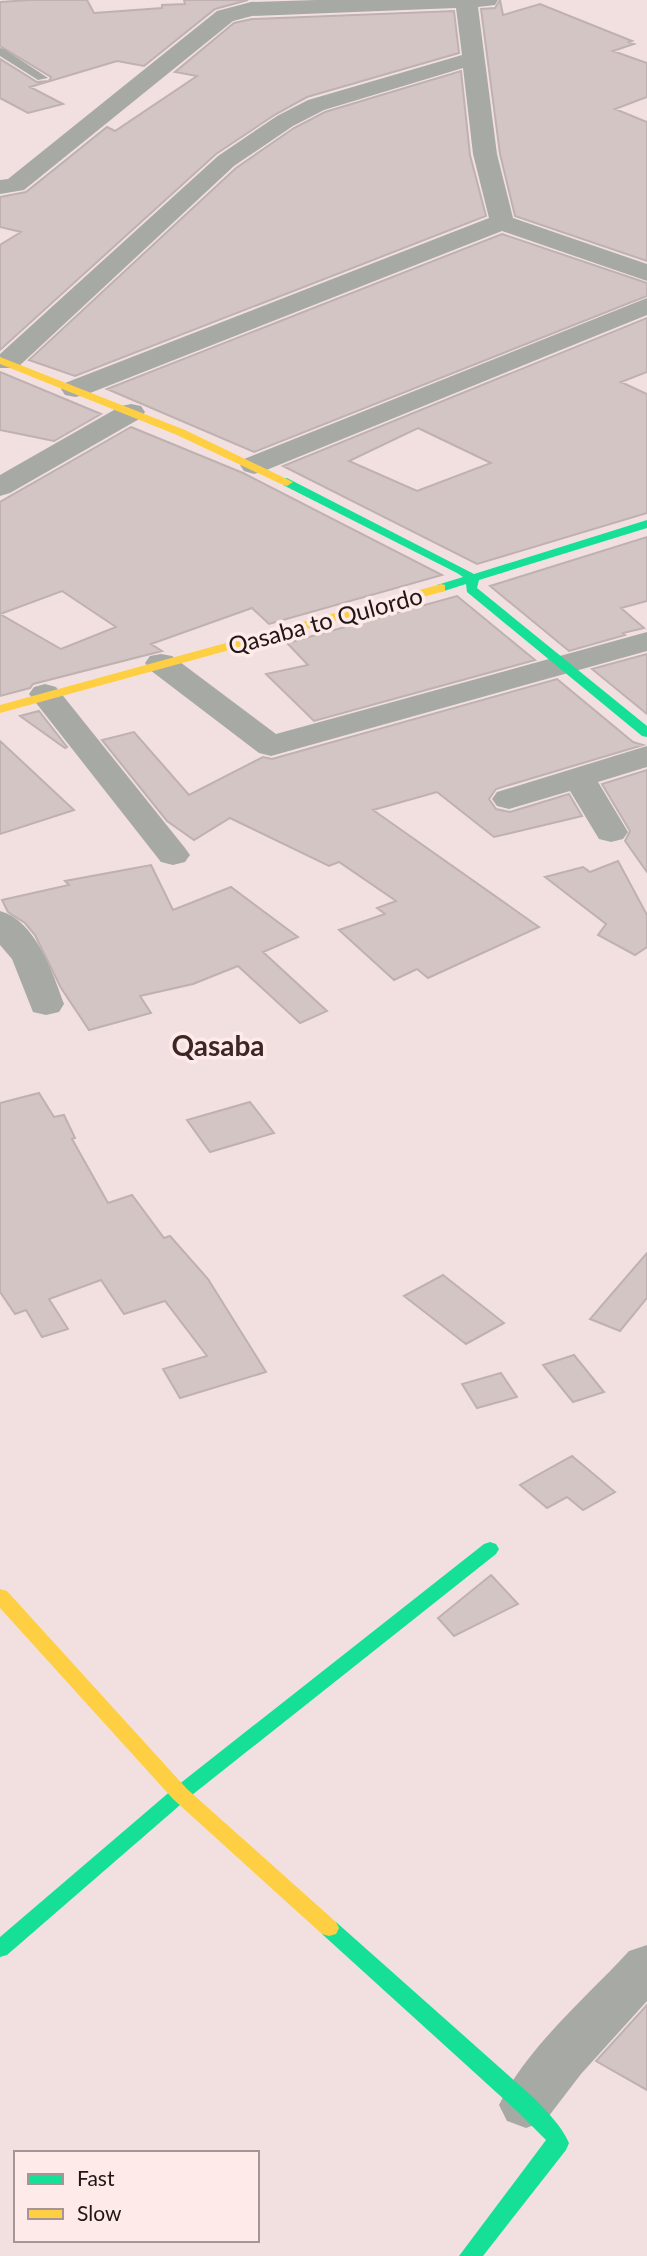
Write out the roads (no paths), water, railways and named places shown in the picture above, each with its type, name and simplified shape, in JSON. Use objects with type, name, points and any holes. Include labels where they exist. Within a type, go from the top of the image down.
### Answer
[{"type":"street","points":[[466,0],[485,154],[502,222]]},
{"type":"street","points":[[0,187],[15,185],[225,16],[251,9],[487,0]]},
{"type":"street","points":[[474,59],[421,72],[316,105],[285,121],[226,161],[3,361],[75,388],[254,465],[449,564],[474,579],[471,589],[647,733]]},
{"type":"street","points":[[75,388],[502,222],[647,273]]},
{"type":"street","points":[[254,465],[647,306]]},
{"type":"street","points":[[0,487],[131,412]]},
{"type":"street","name":"Qasaba to Qulordo","points":[[0,709],[45,694],[397,602],[647,524]]},
{"type":"street","points":[[161,663],[271,746],[647,641]]},
{"type":"street","points":[[45,694],[173,855]]},
{"type":"street","points":[[509,799],[647,756]]},
{"type":"street","points":[[579,777],[611,832]]},
{"type":"street","points":[[0,922],[29,957],[46,1004]]},
{"type":"street","points":[[0,1949],[180,1794],[490,1549]]},
{"type":"street","points":[[0,1596],[180,1794],[526,2105],[554,2134],[558,2143],[470,2256]]},
{"type":"street","points":[[526,2105],[562,2058],[647,1966]]},
{"type":"lane","points":[[0,51],[43,78]]},
{"type":"district","name":"Qasaba","points":[[218,1045]]}]
